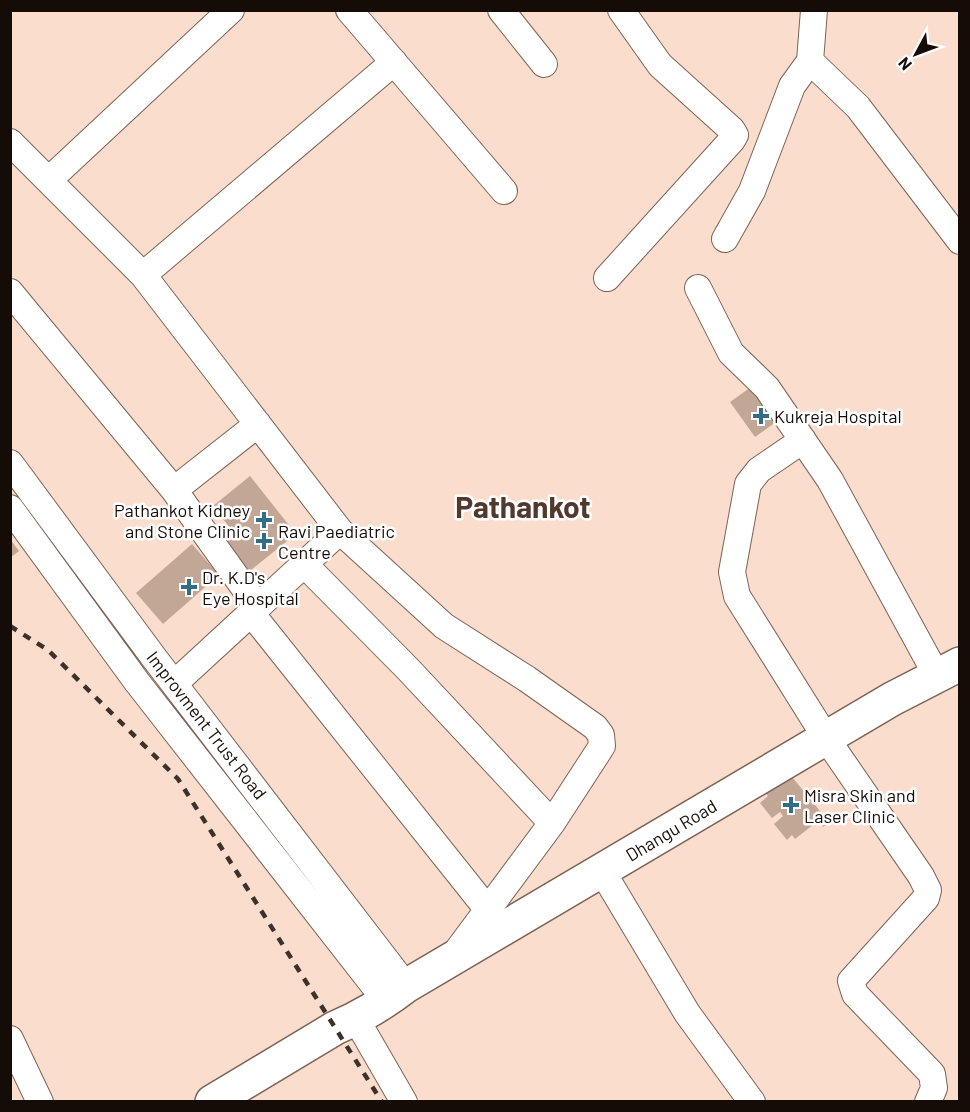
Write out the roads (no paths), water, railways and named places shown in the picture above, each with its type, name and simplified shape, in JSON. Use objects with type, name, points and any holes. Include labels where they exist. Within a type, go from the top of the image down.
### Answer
[{"type":"street","points":[[50,179],[231,10]]},
{"type":"street","points":[[349,10],[504,191]]},
{"type":"street","points":[[501,10],[544,64]]},
{"type":"street","points":[[607,278],[735,135],[660,64],[621,10]]},
{"type":"street","points":[[725,239],[752,191],[792,86],[810,61],[814,10]]},
{"type":"street","points":[[810,61],[858,107],[960,241]]},
{"type":"street","points":[[143,275],[394,62]]},
{"type":"street","points":[[10,142],[50,179],[143,275],[340,531],[444,626],[527,679],[595,727],[602,735],[602,746],[552,823],[450,961]]},
{"type":"street","points":[[698,288],[730,353],[767,388],[803,440],[948,670]]},
{"type":"street","points":[[10,292],[174,490],[255,610],[488,910]]},
{"type":"street","points":[[174,490],[258,424]]},
{"type":"street","points":[[803,440],[759,470],[748,484],[732,572],[737,596],[826,738],[921,876],[928,890],[926,898],[851,981],[855,994],[932,1074],[934,1089],[928,1101]]},
{"type":"street","name":"Improvment Trust Road","points":[[10,463],[175,683],[396,994]]},
{"type":"street","points":[[10,508],[137,682],[396,994]]},
{"type":"street","points":[[175,683],[340,531]]},
{"type":"street","points":[[304,564],[407,668],[552,823]]},
{"type":"street","points":[[137,682],[155,659]]},
{"type":"street","name":"Dhangu Road","points":[[212,1101],[335,1028],[356,1019],[892,699],[948,670]]},
{"type":"street","points":[[602,871],[687,1013],[752,1101]]},
{"type":"street","points":[[356,1019],[404,1101]]},
{"type":"street","points":[[10,1039],[40,1101]]},
{"type":"railway","points":[[10,626],[48,650],[178,779],[382,1102]]},
{"type":"place","name":"Kukreja Hospital","points":[[761,416]]},
{"type":"place","name":"Pathankot Kidney and Stone Clinic","points":[[264,520]]},
{"type":"place","name":"Ravi Paediatric Centre","points":[[264,541]]},
{"type":"place","name":"Dr. K.D's Eye Hospital","points":[[189,587]]},
{"type":"place","name":"Misra Skin and Laser Clinic","points":[[791,805]]},
{"type":"district","name":"Pathankot","points":[[523,506]]}]
